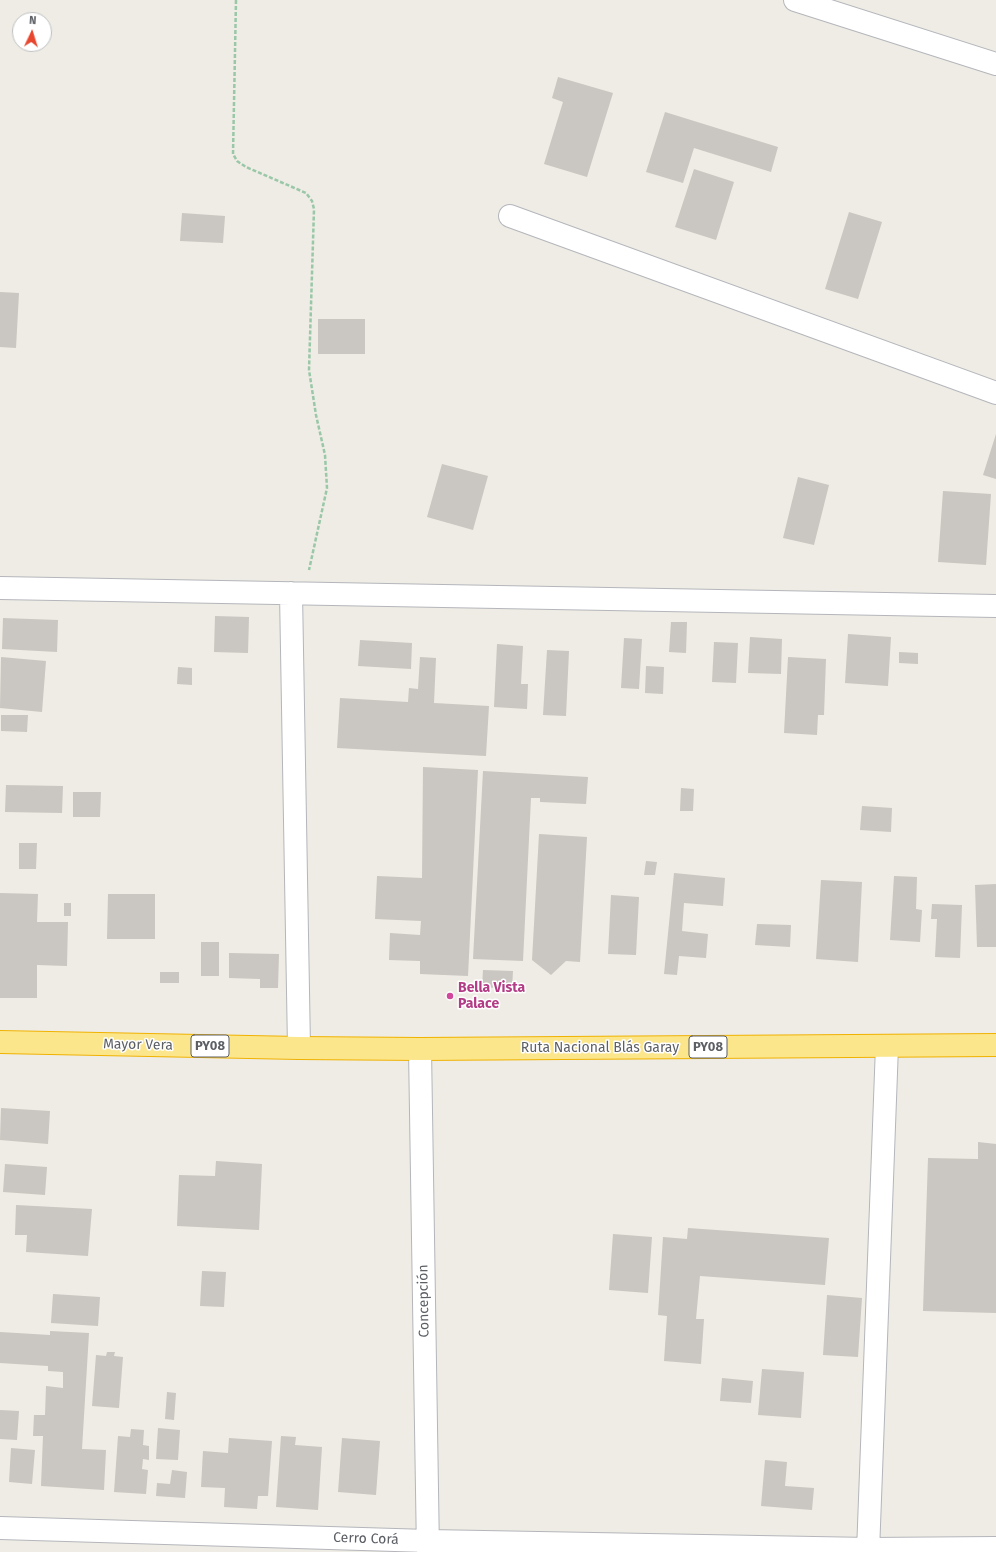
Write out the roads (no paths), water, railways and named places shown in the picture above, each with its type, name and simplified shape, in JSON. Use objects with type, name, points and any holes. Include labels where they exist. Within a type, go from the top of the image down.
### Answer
[{"type":"highway","name":"Mayor Vera","points":[[0,1042],[420,1049]]},
{"type":"highway","name":"Ruta Nacional Blás Garay","points":[[420,1049],[996,1045]]},
{"type":"street","points":[[795,0],[996,64]]},
{"type":"street","points":[[510,216],[996,393]]},
{"type":"street","points":[[0,588],[996,606]]},
{"type":"street","points":[[297,594],[299,1048]]},
{"type":"street","points":[[868,1551],[887,1046]]},
{"type":"street","name":"Concepción","points":[[420,1049],[428,1546]]},
{"type":"street","name":"Cerro Corá","points":[[0,1528],[428,1546],[868,1551],[996,1548]]},
{"type":"place","name":"Bella Vista Palace","points":[[450,996]]}]
